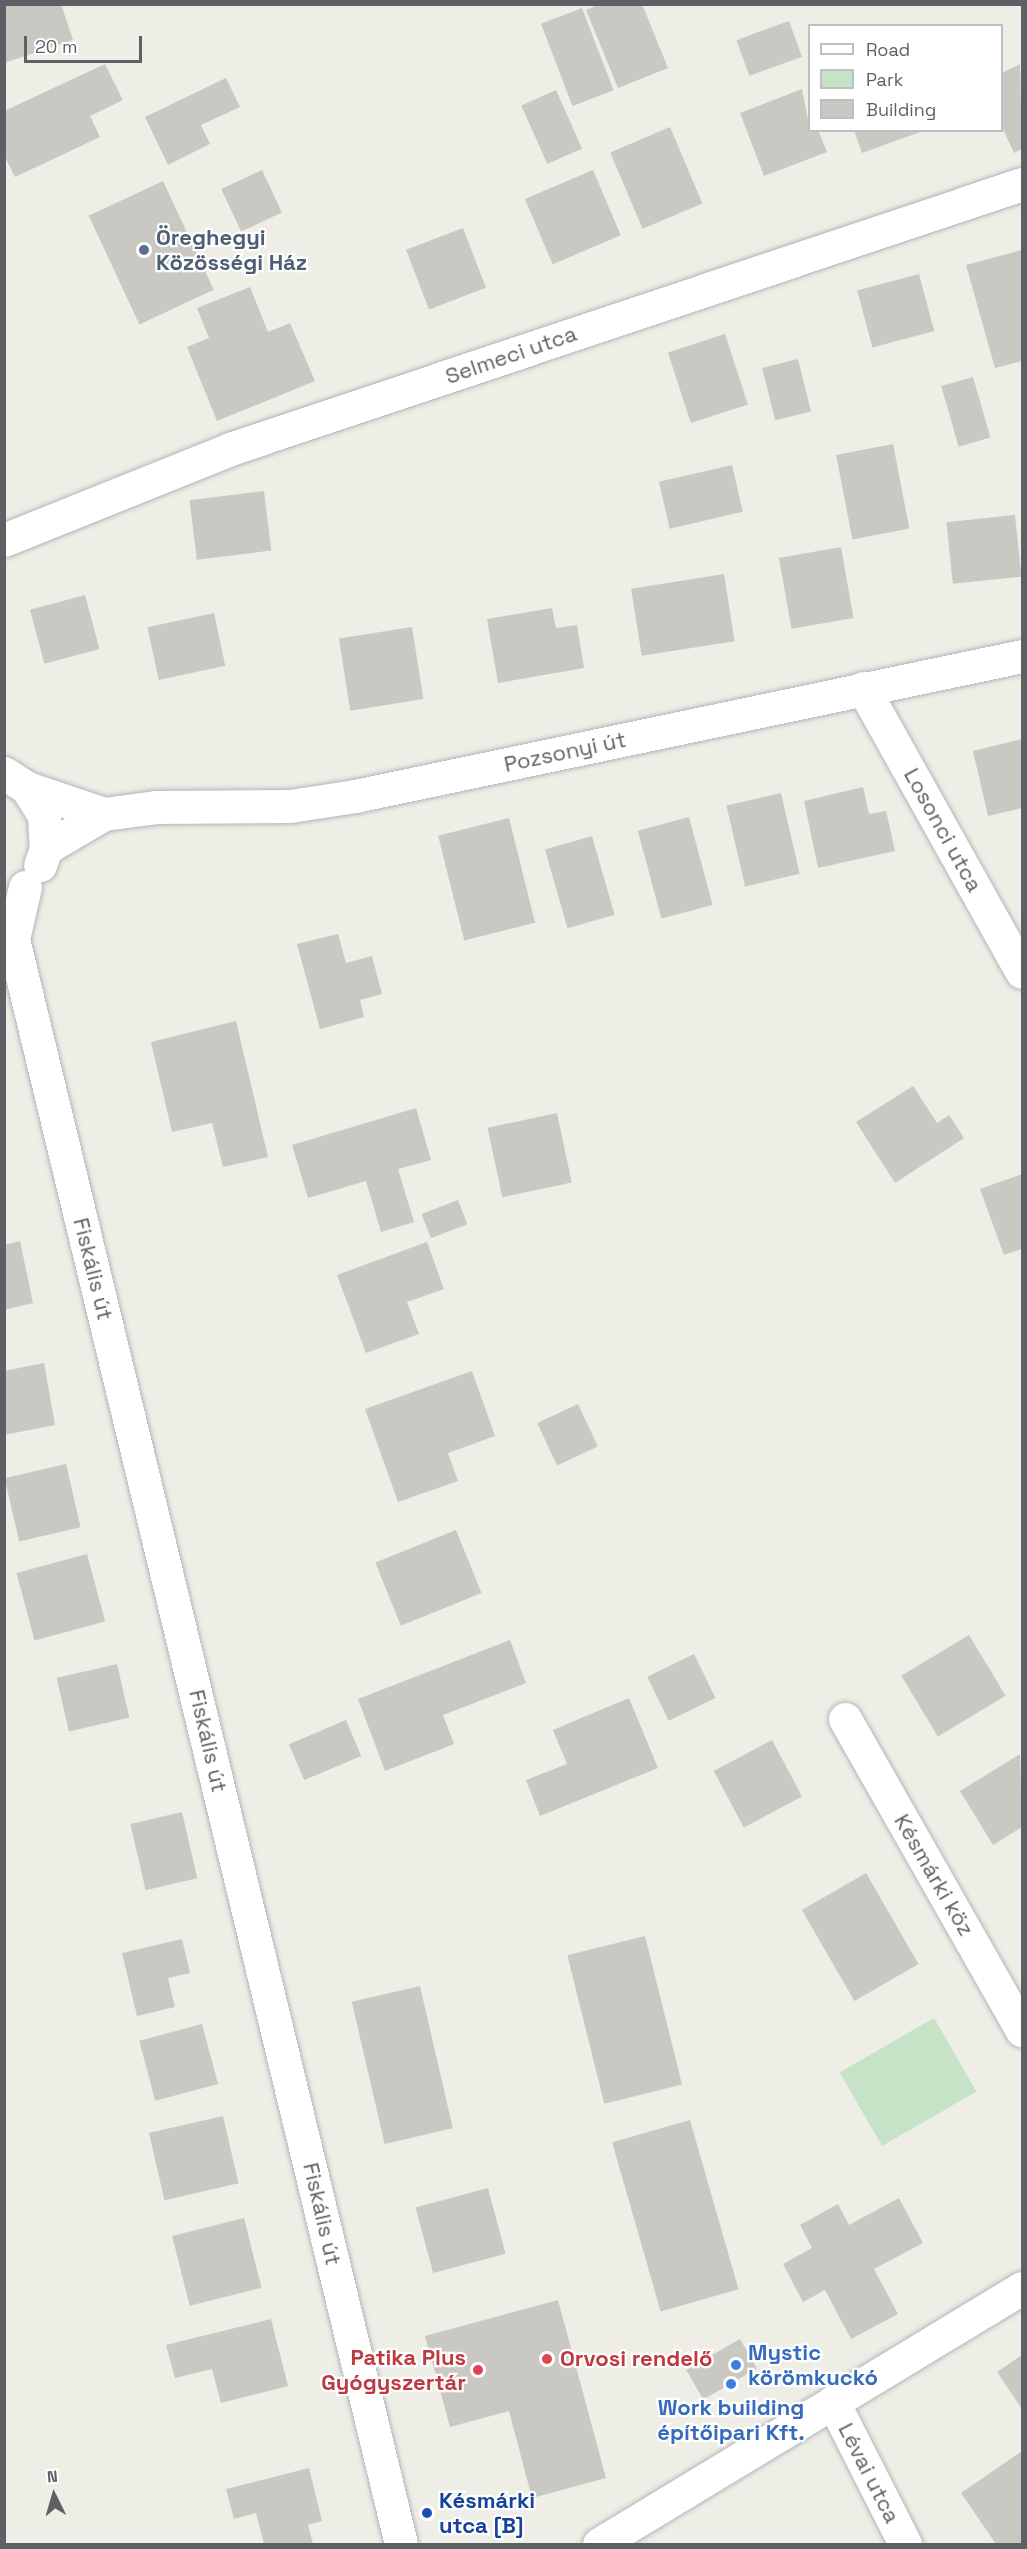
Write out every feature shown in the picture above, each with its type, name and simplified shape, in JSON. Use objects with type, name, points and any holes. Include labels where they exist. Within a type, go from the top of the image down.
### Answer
[{"type":"street","name":"Selmeci utca","points":[[4,540],[230,449],[1023,184]]},
{"type":"street","name":"Pozsonyi út","points":[[46,848],[104,814],[156,807],[290,806],[355,796],[1023,656]]},
{"type":"street","name":"Losonci utca","points":[[863,688],[1023,972]]},
{"type":"street","name":"Pozsonyi út","points":[[16,780],[104,814]]},
{"type":"street","points":[[16,780],[44,815],[46,848]]},
{"type":"street","name":"Fiskális út","points":[[46,848],[15,892],[9,935],[401,2544]]},
{"type":"street","name":"Késmárki köz","points":[[844,1719],[1023,2030]]},
{"type":"street","points":[[598,2544],[1023,2288]]},
{"type":"street","name":"Lévai utca","points":[[833,2402],[905,2544]]},
{"type":"green space","points":[[934,2018],[976,2092],[882,2146],[840,2072]]},
{"type":"building","points":[[4,4],[61,4],[73,40],[4,63]]},
{"type":"building","points":[[600,4],[642,4],[668,68],[618,88],[586,10]]},
{"type":"building","points":[[582,8],[614,90],[572,106],[541,24]]},
{"type":"building","points":[[789,21],[802,57],[749,76],[736,40]]},
{"type":"building","points":[[105,64],[123,100],[90,116],[100,137],[15,177],[4,155],[4,111]]},
{"type":"building","points":[[1020,64],[1022,149],[1014,153],[1003,129],[1003,72]]},
{"type":"building","points":[[226,78],[240,107],[201,125],[210,144],[168,165],[145,117]]},
{"type":"building","points":[[802,89],[808,132],[819,132],[827,152],[764,176],[740,113]]},
{"type":"building","points":[[556,90],[582,148],[547,164],[521,105]]},
{"type":"building","points":[[670,127],[702,203],[643,229],[610,152]]},
{"type":"building","points":[[855,132],[920,132],[862,153]]},
{"type":"building","points":[[262,170],[282,213],[241,232],[221,189]]},
{"type":"building","points":[[593,170],[621,235],[553,264],[525,199]]},
{"type":"building","points":[[163,181],[214,290],[139,324],[89,216]]},
{"type":"building","points":[[463,228],[486,288],[429,310],[406,250]]},
{"type":"building","points":[[1022,250],[1022,361],[995,368],[966,265]]},
{"type":"building","points":[[919,274],[934,331],[872,348],[857,291]]},
{"type":"building","points":[[250,287],[268,332],[290,323],[315,381],[217,421],[187,347],[209,338],[197,308]]},
{"type":"building","points":[[725,334],[748,404],[691,423],[668,353]]},
{"type":"building","points":[[798,359],[811,411],[775,420],[762,368]]},
{"type":"building","points":[[973,377],[990,438],[959,447],[941,386]]},
{"type":"building","points":[[893,444],[909,528],[852,539],[836,455]]},
{"type":"building","points":[[732,465],[743,512],[670,529],[659,482]]},
{"type":"building","points":[[264,491],[271,551],[197,560],[190,500]]},
{"type":"building","points":[[1015,515],[1021,577],[953,584],[946,522]]},
{"type":"building","points":[[841,547],[854,618],[791,629],[779,558]]},
{"type":"building","points":[[724,574],[735,641],[642,656],[631,589]]},
{"type":"building","points":[[85,595],[99,649],[44,664],[30,610]]},
{"type":"building","points":[[552,608],[556,628],[577,625],[584,668],[498,683],[487,619]]},
{"type":"building","points":[[214,613],[225,666],[159,680],[147,627]]},
{"type":"building","points":[[412,627],[423,699],[350,711],[339,639]]},
{"type":"building","points":[[1022,739],[1022,808],[988,816],[973,751]]},
{"type":"building","points":[[863,787],[869,814],[886,811],[895,851],[818,868],[804,801]]},
{"type":"building","points":[[781,793],[800,874],[745,886],[726,806]]},
{"type":"building","points":[[689,817],[713,905],[661,919],[638,831]]},
{"type":"building","points":[[509,818],[535,923],[464,940],[438,836]]},
{"type":"building","points":[[592,836],[615,915],[568,928],[545,850]]},
{"type":"building","points":[[338,934],[346,963],[372,956],[382,994],[360,1000],[364,1017],[320,1029],[297,944]]},
{"type":"building","points":[[236,1021],[268,1157],[223,1167],[212,1123],[172,1132],[151,1042]]},
{"type":"building","points":[[913,1086],[937,1123],[949,1115],[964,1138],[895,1183],[856,1122]]},
{"type":"building","points":[[416,1108],[431,1160],[398,1169],[414,1222],[381,1232],[366,1181],[308,1198],[292,1145]]},
{"type":"building","points":[[557,1113],[572,1182],[502,1197],[488,1128]]},
{"type":"building","points":[[1022,1174],[1022,1249],[1004,1255],[980,1189]]},
{"type":"building","points":[[458,1200],[467,1224],[431,1238],[422,1214]]},
{"type":"building","points":[[20,1241],[33,1303],[4,1310],[4,1245]]},
{"type":"building","points":[[427,1242],[444,1289],[407,1302],[419,1334],[366,1353],[337,1275]]},
{"type":"building","points":[[44,1363],[55,1425],[4,1435],[4,1371]]},
{"type":"building","points":[[472,1371],[495,1436],[448,1453],[458,1481],[398,1502],[365,1409]]},
{"type":"building","points":[[578,1404],[598,1447],[557,1466],[537,1423]]},
{"type":"building","points":[[66,1464],[81,1527],[19,1542],[5,1478]]},
{"type":"building","points":[[456,1530],[481,1593],[401,1626],[375,1563]]},
{"type":"building","points":[[87,1554],[105,1622],[35,1641],[16,1573]]},
{"type":"building","points":[[969,1635],[1006,1696],[938,1737],[901,1676]]},
{"type":"building","points":[[510,1640],[526,1683],[443,1715],[454,1744],[385,1771],[358,1699]]},
{"type":"building","points":[[694,1654],[715,1698],[669,1721],[647,1677]]},
{"type":"building","points":[[117,1664],[129,1718],[69,1732],[57,1678]]},
{"type":"building","points":[[629,1698],[658,1768],[540,1816],[526,1780],[567,1764],[553,1730]]},
{"type":"building","points":[[346,1720],[361,1756],[304,1780],[289,1744]]},
{"type":"building","points":[[772,1740],[802,1797],[744,1827],[714,1771]]},
{"type":"building","points":[[1020,1754],[1022,1827],[993,1845],[960,1791]]},
{"type":"building","points":[[182,1812],[197,1878],[146,1890],[130,1824]]},
{"type":"building","points":[[866,1873],[918,1964],[854,2001],[802,1910]]},
{"type":"building","points":[[645,1936],[682,2084],[604,2104],[567,1955]]},
{"type":"building","points":[[182,1939],[190,1973],[168,1978],[175,2007],[137,2016],[122,1953]]},
{"type":"building","points":[[420,1986],[453,2128],[385,2144],[352,2002]]},
{"type":"building","points":[[202,2024],[218,2084],[155,2101],[139,2041]]},
{"type":"building","points":[[223,2116],[239,2183],[164,2200],[149,2133]]},
{"type":"building","points":[[690,2120],[739,2289],[661,2312],[612,2142]]},
{"type":"building","points":[[488,2188],[506,2254],[433,2273],[416,2207]]},
{"type":"building","points":[[899,2198],[923,2243],[874,2269],[898,2314],[851,2339],[825,2290],[803,2302],[783,2264],[812,2248],[800,2225],[838,2204],[849,2225]]},
{"type":"building","points":[[244,2218],[261,2288],[190,2306],[172,2236]]},
{"type":"building","points":[[558,2300],[606,2478],[532,2498],[509,2411],[450,2427],[425,2336]]},
{"type":"building","points":[[271,2319],[288,2386],[221,2403],[212,2369],[175,2378],[166,2345]]},
{"type":"building","points":[[740,2339],[757,2368],[703,2399],[686,2370]]},
{"type":"building","points":[[1022,2355],[1022,2409],[997,2372]]},
{"type":"building","points":[[1022,2451],[1022,2544],[996,2544],[961,2493]]},
{"type":"building","points":[[309,2468],[322,2521],[308,2525],[313,2544],[264,2544],[256,2513],[234,2519],[226,2489]]},
{"type":"place","name":"Öreghegyi Közösségi Ház","points":[[144,250]]},
{"type":"place","name":"Orvosi rendelő","points":[[547,2359]]},
{"type":"place","name":"Mystic körömkuckó","points":[[736,2365]]},
{"type":"place","name":"Patika Plus Gyógyszertár","points":[[478,2370]]},
{"type":"place","name":"Work building építőipari Kft.","points":[[731,2384]]},
{"type":"place","name":"Késmárki utca [B]","points":[[427,2513]]}]
